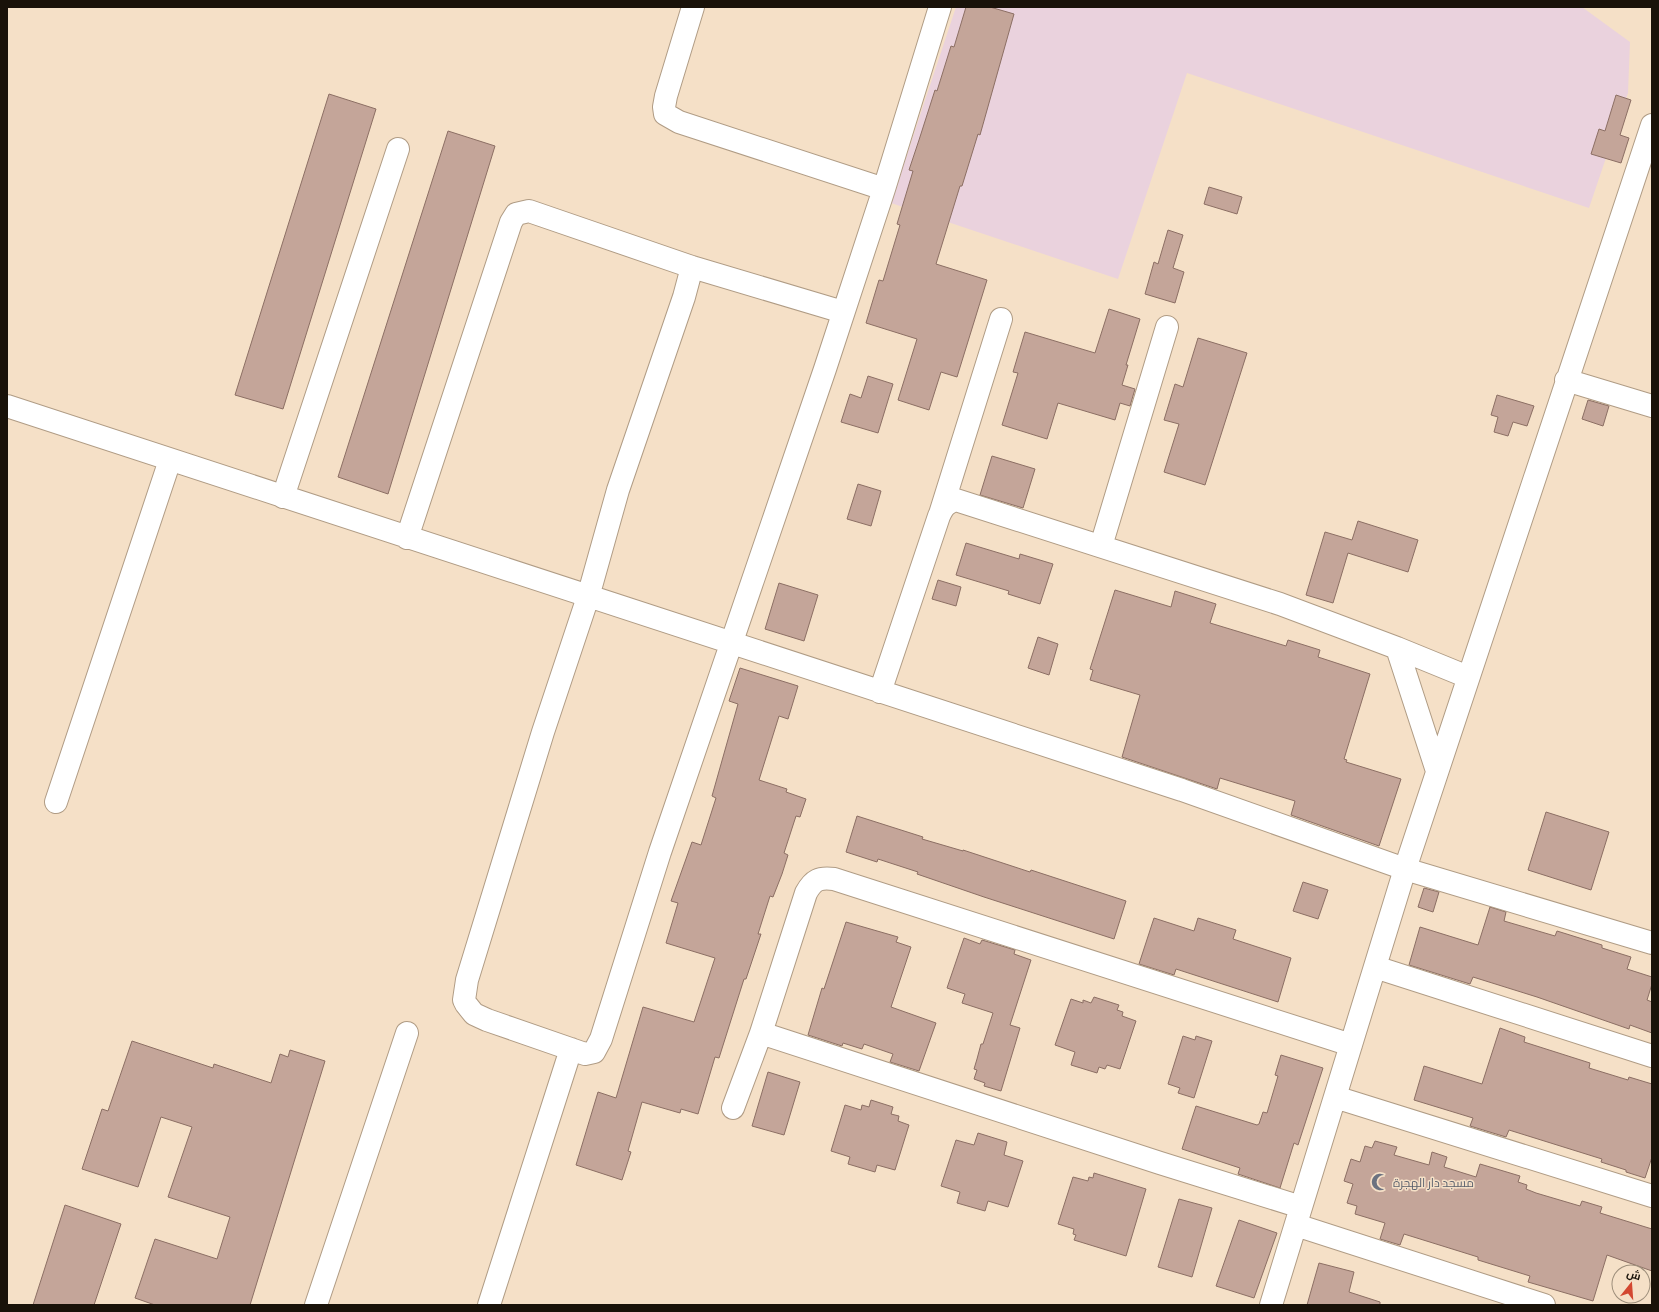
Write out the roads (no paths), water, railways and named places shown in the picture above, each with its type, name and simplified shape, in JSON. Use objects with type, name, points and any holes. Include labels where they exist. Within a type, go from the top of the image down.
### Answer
[{"type":"street","points":[[693,7],[666,96],[664,107],[665,114],[679,122],[884,189]]},
{"type":"street","points":[[692,267],[684,297],[618,490],[588,597],[543,732],[480,936],[467,980],[464,1000],[474,1014],[487,1020],[571,1049],[590,1054],[596,1050],[599,1044],[660,852],[825,369],[884,189],[940,7]]},
{"type":"street","points":[[1271,1305],[1405,869],[1566,380],[1646,160],[1652,125]]},
{"type":"street","points":[[283,497],[398,149]]},
{"type":"street","points":[[407,538],[511,222],[516,214],[529,211],[692,267],[843,312]]},
{"type":"street","points":[[880,692],[939,516],[1001,319]]},
{"type":"street","points":[[1101,546],[1167,327]]},
{"type":"street","points":[[1566,380],[1652,406]]},
{"type":"street","points":[[7,406],[407,538],[1182,790],[1405,869],[1652,943]]},
{"type":"street","points":[[56,802],[170,460]]},
{"type":"street","points":[[939,516],[942,508],[949,502],[956,500],[1280,604],[1397,648],[1468,678]]},
{"type":"street","points":[[1397,648],[1437,771]]},
{"type":"street","points":[[733,1108],[761,1033],[806,893],[810,885],[817,879],[825,878],[834,879],[1351,1045]]},
{"type":"street","points":[[1375,967],[1652,1056]]},
{"type":"street","points":[[316,1305],[408,1033]]},
{"type":"street","points":[[761,1033],[1152,1160],[1298,1216],[1544,1305]]},
{"type":"street","points":[[489,1305],[571,1049]]},
{"type":"street","points":[[1334,1097],[1652,1196]]},
{"type":"place","name":"مسجد دار الهجرة","points":[[1380,1182]]}]
